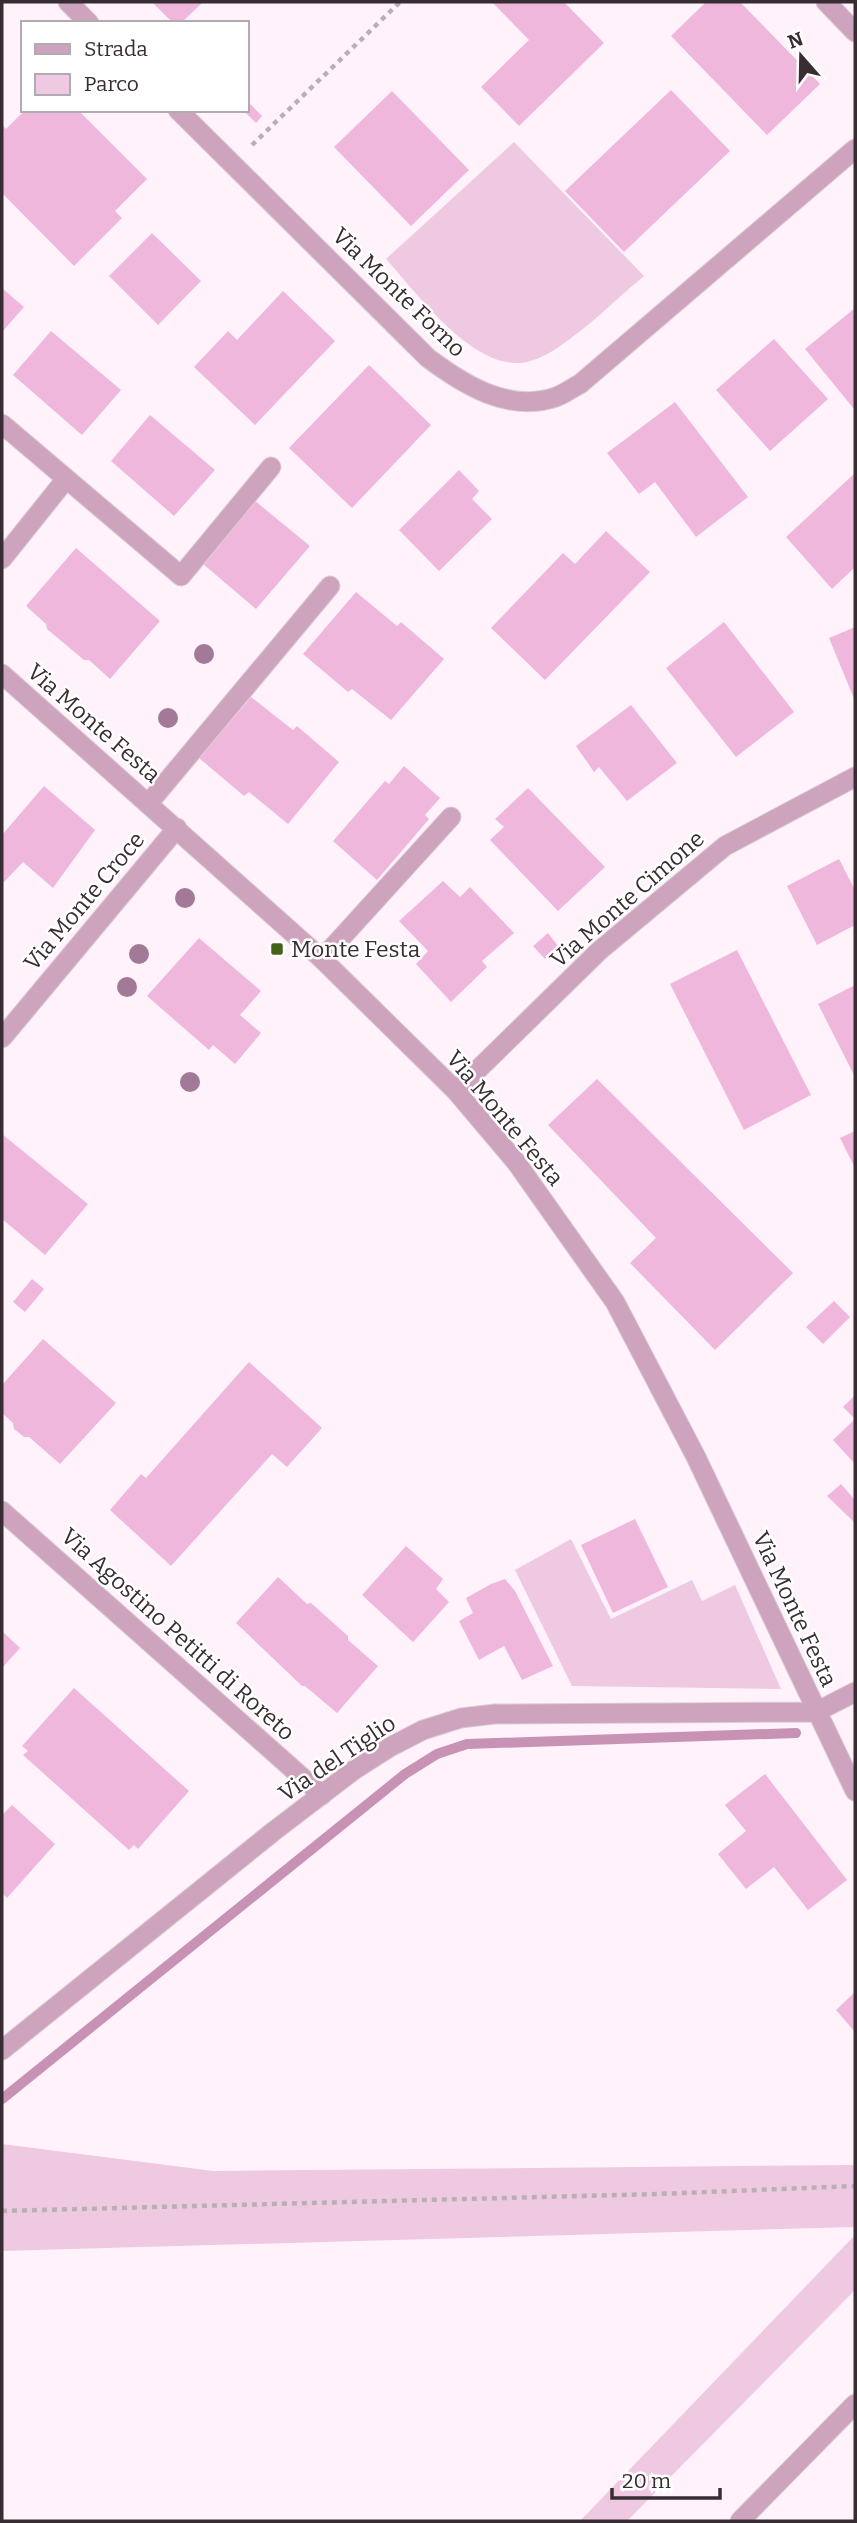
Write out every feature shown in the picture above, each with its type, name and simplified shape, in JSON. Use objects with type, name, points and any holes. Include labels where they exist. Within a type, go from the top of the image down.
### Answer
[{"type":"street","points":[[68,2],[87,21]]},
{"type":"street","points":[[826,2],[855,32]]},
{"type":"street","name":"Via Monte Forno","points":[[180,112],[428,358],[457,380],[493,397],[523,401],[555,397],[580,384],[855,149]]},
{"type":"street","points":[[2,424],[181,576],[271,467]]},
{"type":"street","points":[[2,559],[66,479]]},
{"type":"street","points":[[148,804],[330,586]]},
{"type":"street","name":"Via Monte Festa","points":[[2,674],[322,959],[456,1091],[516,1162],[615,1302],[696,1457],[855,1791]]},
{"type":"street","name":"Via Monte Cimone","points":[[456,1091],[599,951],[725,846],[855,777]]},
{"type":"street","points":[[322,959],[451,817]]},
{"type":"street","name":"Via Monte Croce","points":[[2,1038],[177,828]]},
{"type":"street","name":"Via Agostino Petitti di Roreto","points":[[2,1511],[322,1795]]},
{"type":"street","name":"Via del Tiglio","points":[[2,2050],[322,1795],[390,1746],[423,1730],[461,1718],[495,1714],[817,1712],[855,1692]]},
{"type":"street","points":[[740,2521],[855,2404]]},
{"type":"path","points":[[232,164],[400,2]]},
{"type":"path","points":[[2,2211],[657,2194],[855,2186]]},
{"type":"green space","points":[[514,142],[644,276],[591,323],[553,351],[528,362],[518,363],[499,360],[462,339],[428,307],[386,259]]},
{"type":"green space","points":[[571,1539],[611,1619],[692,1580],[702,1601],[735,1585],[781,1689],[572,1686],[515,1570]]},
{"type":"green space","points":[[2,2144],[213,2171],[855,2165],[855,2227],[2,2251]]},
{"type":"green space","points":[[855,2235],[855,2290],[627,2521],[580,2521]]},
{"type":"building","points":[[152,2],[203,2],[183,21],[171,21]]},
{"type":"building","points":[[492,2],[564,2],[604,43],[519,126],[481,87],[529,40]]},
{"type":"building","points":[[706,2],[740,2],[820,84],[767,135],[671,36]]},
{"type":"building","points":[[671,90],[730,151],[624,252],[565,191]]},
{"type":"building","points":[[392,91],[469,170],[411,226],[334,147]]},
{"type":"building","points":[[248,102],[262,116],[256,123],[245,112],[248,112]]},
{"type":"building","points":[[23,112],[80,112],[147,179],[115,211],[122,218],[74,266],[2,193],[2,125],[6,129]]},
{"type":"building","points":[[152,233],[201,281],[158,325],[109,276]]},
{"type":"building","points":[[2,288],[24,307],[2,332]]},
{"type":"building","points":[[283,291],[335,341],[255,425],[194,367],[228,331],[237,340]]},
{"type":"building","points":[[855,308],[855,408],[854,409],[805,349]]},
{"type":"building","points":[[51,331],[121,390],[82,435],[13,375]]},
{"type":"building","points":[[774,339],[828,399],[770,451],[716,390]]},
{"type":"building","points":[[369,365],[431,425],[352,508],[289,448]]},
{"type":"building","points":[[675,402],[748,497],[696,537],[655,482],[639,494],[607,453]]},
{"type":"building","points":[[150,415],[215,470],[174,516],[111,461]]},
{"type":"building","points":[[459,470],[479,491],[472,499],[492,519],[439,571],[399,530]]},
{"type":"building","points":[[855,473],[855,567],[832,589],[786,537]]},
{"type":"building","points":[[249,496],[310,546],[256,609],[196,558]]},
{"type":"building","points":[[606,531],[650,572],[545,680],[491,628],[563,553],[575,564]]},
{"type":"building","points":[[76,548],[160,621],[110,679],[47,629],[46,624],[26,606]]},
{"type":"building","points":[[356,592],[397,626],[401,622],[444,659],[391,720],[352,689],[348,692],[303,654]]},
{"type":"building","points":[[724,622],[794,712],[736,757],[666,668]]},
{"type":"building","points":[[855,627],[855,701],[829,638]]},
{"type":"building","points":[[251,697],[293,730],[297,726],[339,762],[288,824],[249,792],[244,796],[199,758]]},
{"type":"building","points":[[631,705],[677,763],[627,801],[599,767],[594,772],[576,746]]},
{"type":"building","points":[[404,766],[440,798],[425,815],[429,819],[377,880],[333,841],[385,781],[389,784]]},
{"type":"building","points":[[44,786],[95,830],[53,888],[23,862],[4,882],[2,835]]},
{"type":"building","points":[[528,788],[605,867],[558,911],[490,840],[504,827],[495,819]]},
{"type":"building","points":[[839,859],[855,890],[855,925],[817,945],[787,886]]},
{"type":"building","points":[[443,881],[460,897],[470,887],[514,933],[482,961],[487,967],[451,1002],[416,964],[428,951],[399,921]]},
{"type":"building","points":[[548,933],[558,946],[545,959],[533,946]]},
{"type":"building","points":[[199,938],[261,991],[240,1015],[261,1033],[235,1064],[213,1045],[209,1050],[147,996]]},
{"type":"building","points":[[737,950],[811,1095],[744,1130],[670,984]]},
{"type":"building","points":[[855,985],[855,1077],[818,1004]]},
{"type":"building","points":[[597,1079],[793,1273],[715,1350],[630,1263],[656,1238],[548,1125]]},
{"type":"building","points":[[855,1131],[855,1168],[840,1138]]},
{"type":"building","points":[[2,1134],[88,1204],[45,1255],[2,1219]]},
{"type":"building","points":[[32,1279],[44,1289],[25,1312],[13,1302]]},
{"type":"building","points":[[834,1301],[850,1317],[823,1344],[806,1327]]},
{"type":"building","points":[[43,1339],[116,1403],[60,1464],[29,1437],[24,1437],[14,1429],[13,1423],[2,1413],[2,1385]]},
{"type":"building","points":[[249,1362],[322,1428],[287,1467],[272,1454],[171,1566],[110,1510],[141,1474],[146,1478]]},
{"type":"building","points":[[855,1395],[855,1419],[843,1407]]},
{"type":"building","points":[[855,1419],[855,1464],[833,1440]]},
{"type":"building","points":[[841,1484],[855,1500],[855,1523],[827,1496]]},
{"type":"building","points":[[635,1519],[668,1587],[613,1613],[581,1545]]},
{"type":"building","points":[[406,1546],[443,1579],[436,1589],[449,1602],[413,1642],[362,1595]]},
{"type":"building","points":[[278,1577],[307,1604],[311,1603],[378,1666],[337,1713],[302,1686],[236,1623]]},
{"type":"building","points":[[505,1579],[515,1591],[553,1666],[522,1680],[504,1646],[479,1660],[459,1621],[473,1613],[466,1598]]},
{"type":"building","points":[[2,1631],[20,1648],[2,1668]]},
{"type":"building","points":[[74,1688],[189,1791],[138,1849],[134,1845],[129,1850],[23,1755],[28,1751],[22,1746]]},
{"type":"building","points":[[765,1774],[847,1880],[808,1910],[774,1867],[746,1889],[718,1854],[746,1831],[725,1805]]},
{"type":"building","points":[[12,1805],[55,1844],[7,1898],[2,1893],[2,1815]]},
{"type":"building","points":[[855,1992],[855,2032],[836,2010]]},
{"type":"waterway","points":[[2,2099],[405,1774],[437,1754],[467,1744],[796,1733]]},
{"type":"place","name":"Monte Festa","points":[[277,949]]}]
